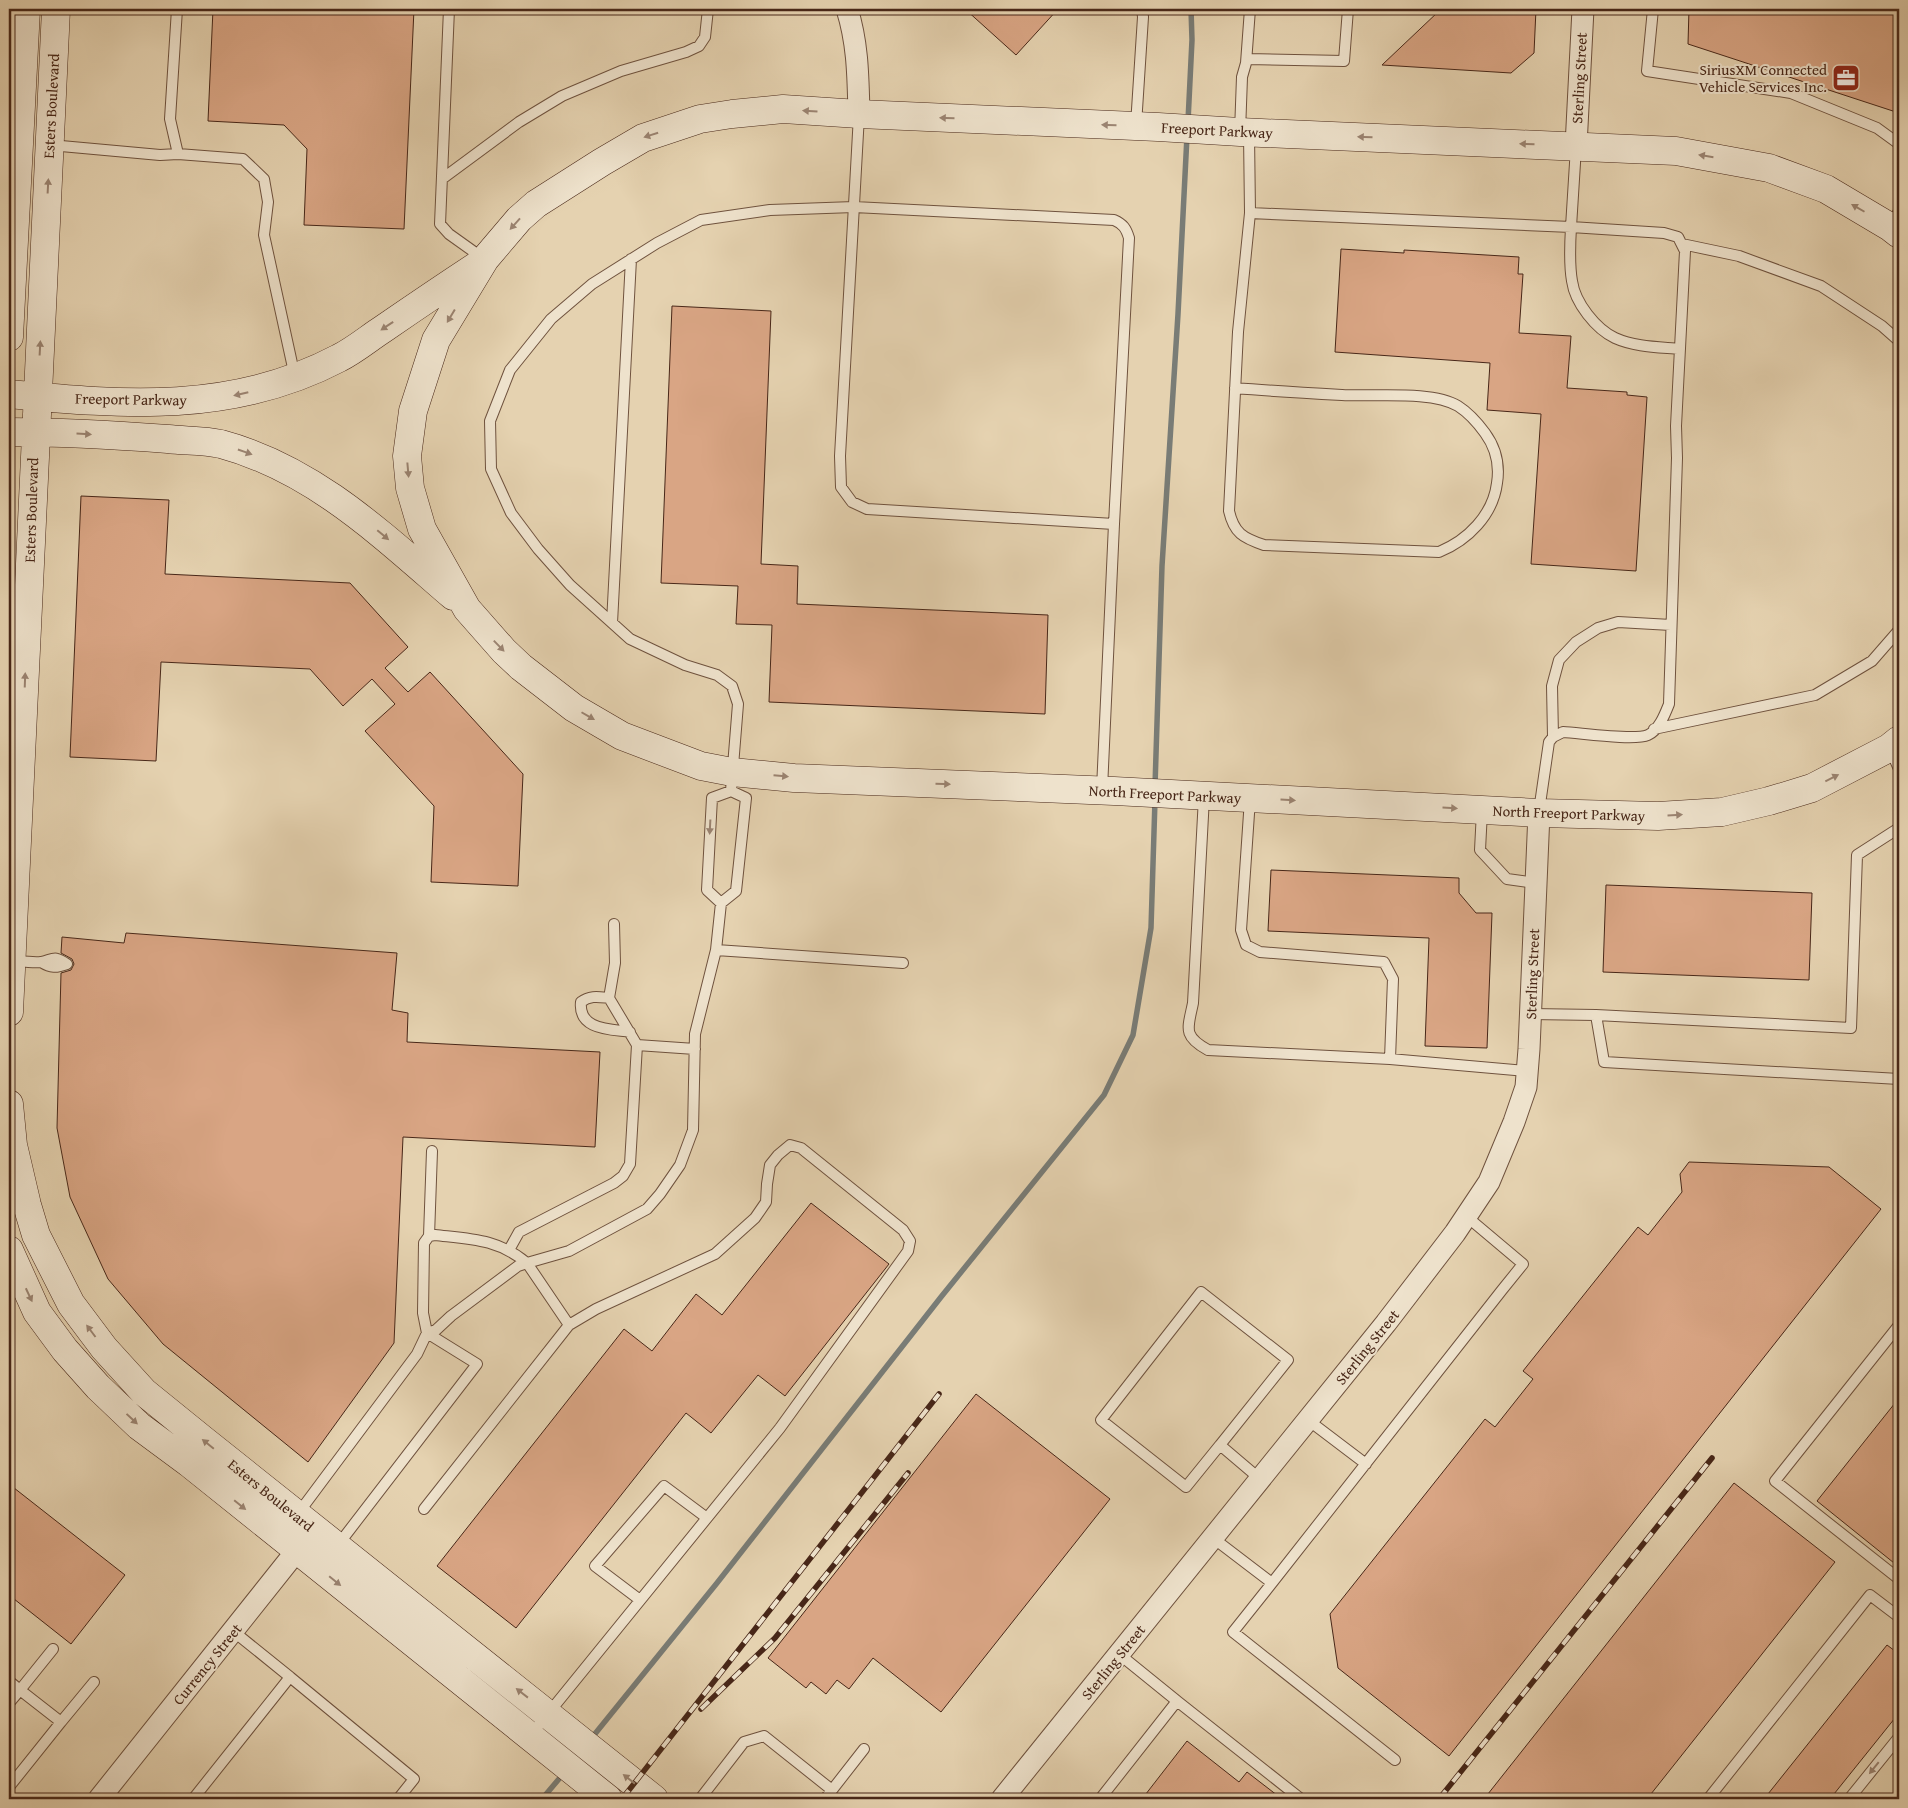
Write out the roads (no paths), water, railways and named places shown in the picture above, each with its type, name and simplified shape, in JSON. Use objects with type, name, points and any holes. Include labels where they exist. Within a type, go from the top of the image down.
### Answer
[{"type":"main road","name":"Esters Boulevard","points":[[9,1012],[22,432],[37,397],[56,9]]},
{"type":"main road","name":"Esters Boulevard","points":[[9,337],[22,25]]},
{"type":"main road","name":"Freeport Parkway","points":[[9,394],[37,397],[171,402],[226,397],[296,378],[340,358],[485,260],[519,219],[536,204],[643,138],[700,120],[732,114],[783,109],[1676,152],[1769,168],[1826,189],[1896,224]]},
{"type":"main road","points":[[467,609],[419,521],[410,488],[407,456],[413,411],[436,340],[485,260]]},
{"type":"main road","points":[[22,432],[143,437],[218,444],[276,464],[312,483],[345,505],[383,535],[467,609]]},
{"type":"main road","name":"North Freeport Parkway","points":[[467,609],[486,632],[521,668],[574,708],[622,736],[701,766],[731,782],[794,778],[1204,795],[1539,813],[1658,816],[1722,812],[1769,801],[1812,788],[1896,752]]},
{"type":"main road","name":"Esters Boulevard","points":[[9,1104],[13,1145],[36,1235],[71,1304],[104,1348],[144,1392],[654,1799]]},
{"type":"main road","name":"Esters Boulevard","points":[[9,1250],[37,1312],[65,1350],[98,1387],[139,1426],[189,1463],[608,1799]]},
{"type":"street","points":[[847,9],[854,32],[856,49],[859,114]]},
{"type":"street","name":"Sterling Street","points":[[1576,146],[1583,9]]},
{"type":"street","name":"Sterling Street","points":[[1002,1799],[1386,1323],[1455,1233],[1488,1182],[1526,1087],[1531,1014],[1539,813]]},
{"type":"street","name":"Currency Street","points":[[99,1799],[297,1551],[305,1522]]},
{"type":"lane","points":[[177,9],[170,120],[178,154]]},
{"type":"lane","points":[[449,9],[440,224],[448,234],[485,260]]},
{"type":"lane","points":[[442,179],[519,122],[562,96],[621,71],[686,52],[699,46],[705,37],[708,9]]},
{"type":"lane","points":[[1142,9],[1147,126]]},
{"type":"lane","points":[[1235,388],[1343,395],[1420,396],[1457,406],[1476,421],[1491,441],[1499,461],[1497,484],[1492,504],[1482,521],[1466,538],[1439,552],[1264,545],[1250,540],[1239,533],[1232,524],[1229,511],[1235,388],[1238,332],[1250,213],[1242,77],[1247,59],[1250,9]]},
{"type":"lane","points":[[1247,59],[1344,61],[1348,9]]},
{"type":"lane","points":[[1653,9],[1647,71],[1791,94],[1877,128],[1899,144]]},
{"type":"lane","points":[[859,114],[840,473],[841,487],[852,502],[867,509],[1114,524]]},
{"type":"lane","points":[[49,145],[160,155],[178,154],[244,159],[264,178],[268,202],[264,235],[296,378]]},
{"type":"lane","points":[[1576,146],[1570,227],[1572,283],[1583,308],[1598,328],[1616,339],[1645,346],[1680,349]]},
{"type":"lane","points":[[721,903],[707,890],[712,798],[731,782],[738,704],[732,686],[717,675],[685,665],[630,639],[612,623],[564,578],[538,549],[511,513],[491,469],[490,421],[510,370],[551,319],[592,284],[657,243],[701,220],[770,210],[854,207],[1114,220],[1122,224],[1127,230],[1129,238],[1114,524],[1108,791]]},
{"type":"lane","points":[[1250,213],[1664,233],[1678,237],[1682,244],[1685,251],[1676,426],[1677,458],[1669,704],[1665,716],[1648,735],[1633,738],[1562,732],[1553,737],[1549,742],[1547,750],[1539,813]]},
{"type":"lane","points":[[1682,244],[1739,256],[1821,286],[1882,326],[1899,341]]},
{"type":"lane","points":[[612,623],[631,259]]},
{"type":"lane","points":[[1553,737],[1552,686],[1559,660],[1576,642],[1598,628],[1618,622],[1671,625]]},
{"type":"lane","points":[[1654,730],[1815,695],[1872,661],[1899,630]]},
{"type":"lane","points":[[427,1333],[436,1330],[451,1316],[518,1266],[569,1251],[647,1209],[680,1165],[693,1130],[695,1034],[716,950],[721,903],[736,891],[746,798],[731,782]]},
{"type":"lane","points":[[1204,795],[1193,1003],[1188,1030],[1194,1043],[1208,1050],[1390,1059],[1527,1071]]},
{"type":"lane","points":[[1250,798],[1241,930],[1246,945],[1260,952],[1384,962],[1393,978],[1390,1059]]},
{"type":"lane","points":[[1482,810],[1480,850],[1507,879],[1536,883]]},
{"type":"lane","points":[[1531,1014],[1850,1028],[1857,855],[1899,828]]},
{"type":"lane","points":[[509,1250],[519,1232],[614,1183],[623,1176],[630,1164],[637,1045],[610,998],[615,963],[614,924]]},
{"type":"lane","points":[[716,950],[903,963]]},
{"type":"lane","points":[[11,960],[41,962]]},
{"type":"lane","points":[[610,998],[586,998],[581,1002],[580,1010],[582,1016],[594,1026],[630,1032]]},
{"type":"lane","points":[[1596,1016],[1604,1062],[1899,1079]]},
{"type":"lane","points":[[637,1045],[695,1049]]},
{"type":"lane","points":[[424,1509],[569,1325],[596,1309],[715,1254],[754,1218],[766,1202],[770,1165],[790,1145],[801,1148],[904,1230],[910,1241],[908,1252],[780,1428],[529,1737]]},
{"type":"lane","points":[[305,1522],[417,1354],[427,1333],[423,1313],[424,1243],[429,1236],[432,1151]]},
{"type":"lane","points":[[1395,1760],[1233,1632],[1523,1264],[1466,1216]]},
{"type":"lane","points":[[429,1236],[435,1235],[492,1242],[509,1250],[527,1263],[569,1325]]},
{"type":"lane","points":[[1201,1292],[1288,1360],[1220,1445],[1186,1487],[1101,1420],[1201,1292]]},
{"type":"lane","points":[[1899,1325],[1775,1481],[1899,1579]]},
{"type":"lane","points":[[337,1547],[477,1364],[427,1333]]},
{"type":"lane","points":[[1308,1420],[1366,1464]]},
{"type":"lane","points":[[1220,1445],[1260,1480]]},
{"type":"lane","points":[[640,1600],[595,1566],[664,1486],[706,1518]]},
{"type":"lane","points":[[1213,1538],[1272,1583]]},
{"type":"lane","points":[[1708,1799],[1870,1595],[1899,1617]]},
{"type":"lane","points":[[233,1631],[414,1779],[398,1799]]},
{"type":"lane","points":[[9,1704],[53,1649]]},
{"type":"lane","points":[[1119,1654],[1301,1799]]},
{"type":"lane","points":[[193,1799],[290,1677]]},
{"type":"lane","points":[[9,1681],[61,1722]]},
{"type":"lane","points":[[9,1787],[94,1682]]},
{"type":"lane","points":[[1100,1799],[1177,1701]]},
{"type":"lane","points":[[700,1799],[744,1742],[764,1736],[832,1790]]},
{"type":"lane","points":[[1849,1799],[1899,1737]]},
{"type":"lane","points":[[825,1799],[864,1749]]},
{"type":"waterway","points":[[1188,121],[1192,40],[1191,9]]},
{"type":"waterway","points":[[1155,786],[1162,566],[1187,136]]},
{"type":"waterway","points":[[590,1740],[717,1583],[941,1297],[1104,1095],[1133,1035],[1151,928],[1155,800]]},
{"type":"waterway","points":[[542,1799],[564,1773]]},
{"type":"railway","points":[[622,1799],[939,1394]]},
{"type":"railway","points":[[1439,1799],[1712,1458]]},
{"type":"railway","points":[[701,1709],[775,1638],[908,1473]]},
{"type":"place","name":"SiriusXM Connected Vehicle Services Inc.","points":[[1846,78]]}]
